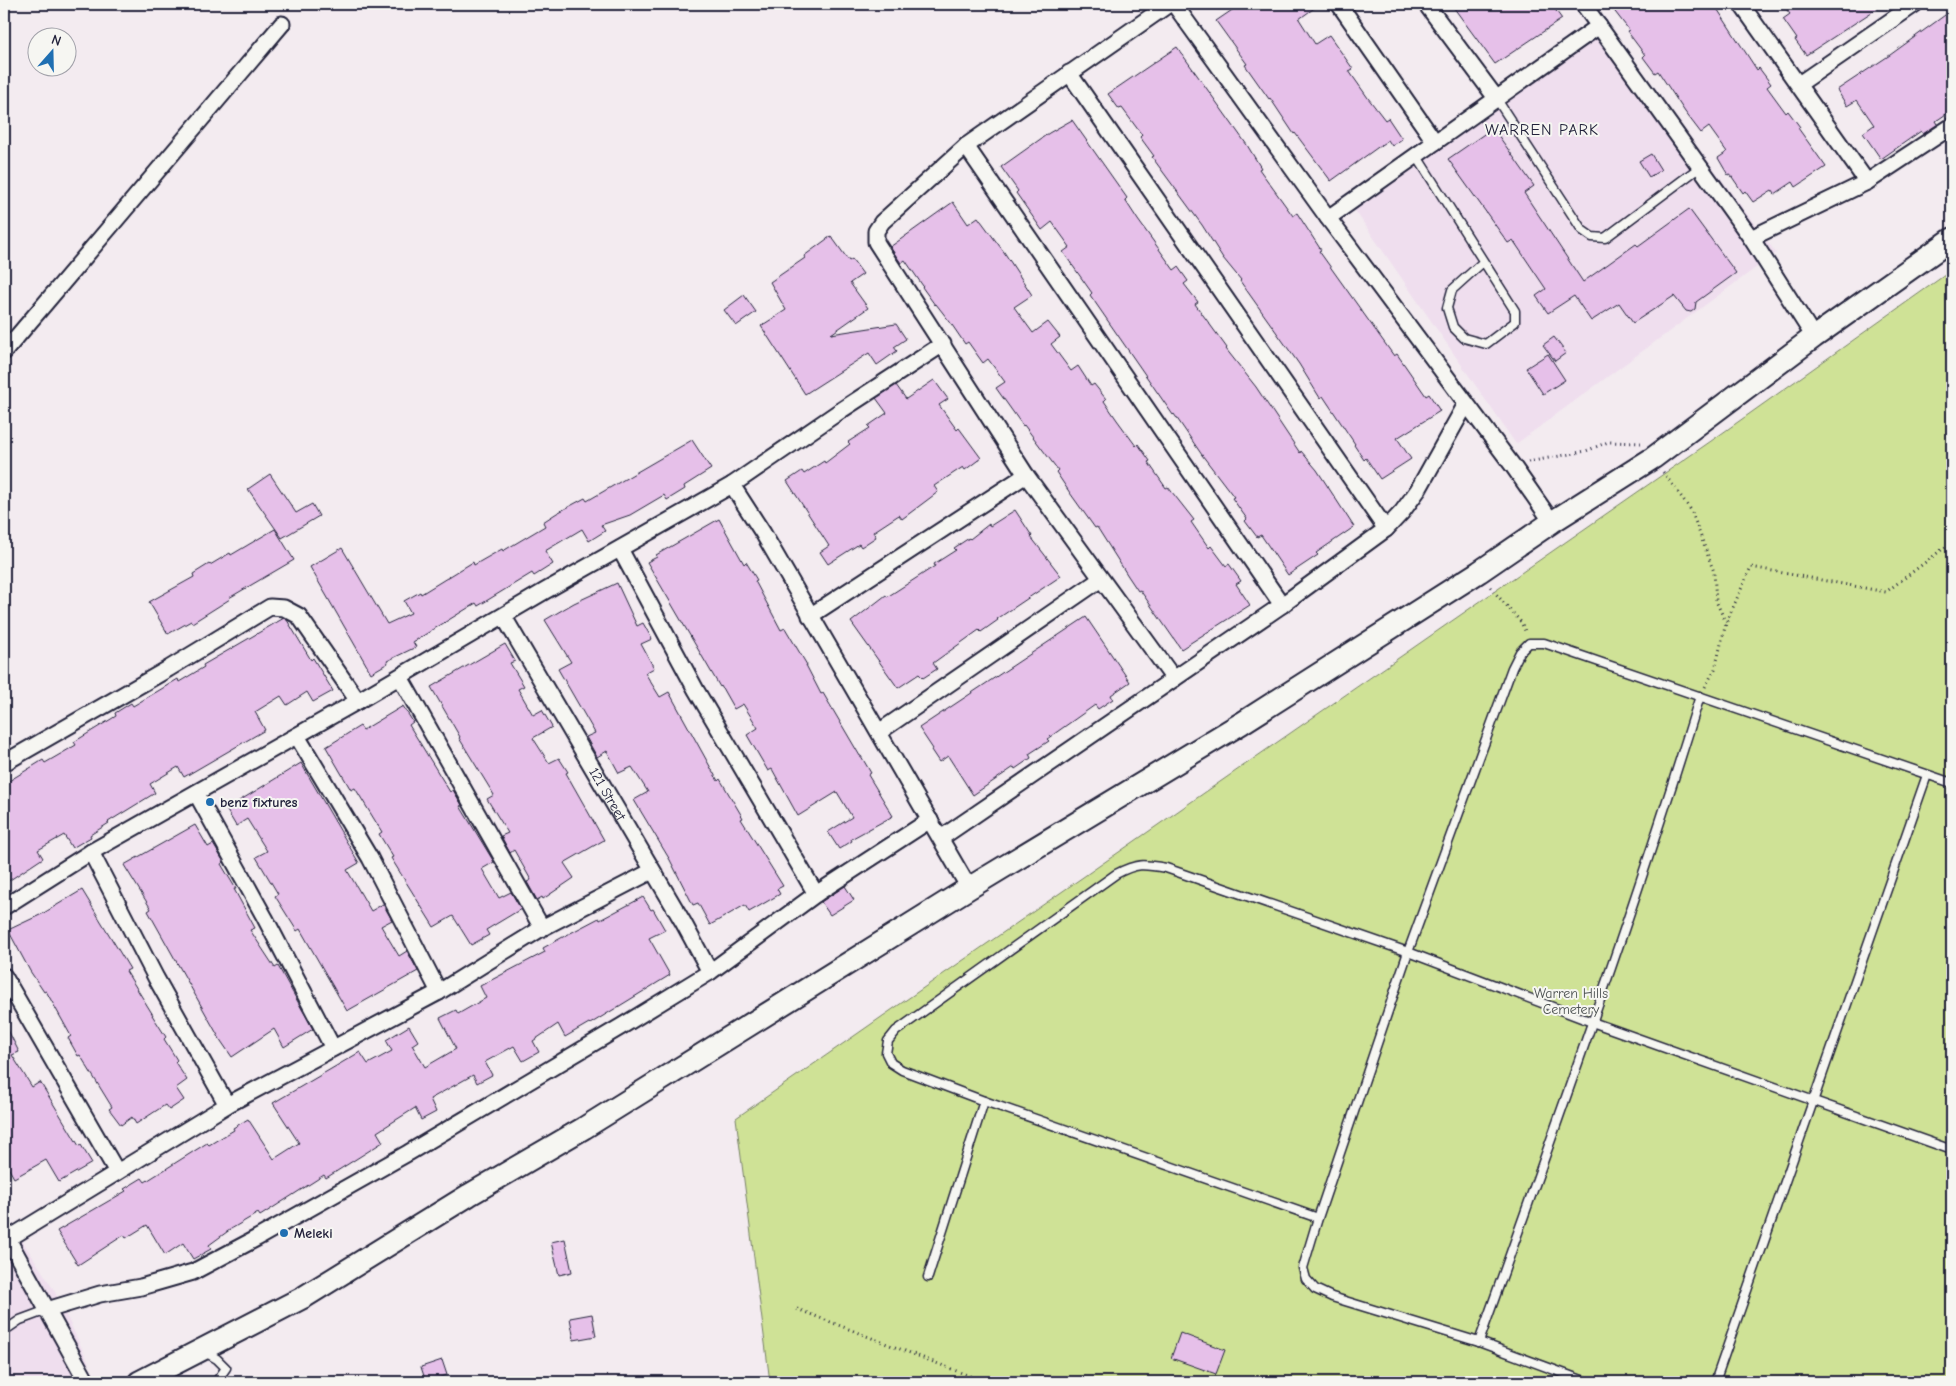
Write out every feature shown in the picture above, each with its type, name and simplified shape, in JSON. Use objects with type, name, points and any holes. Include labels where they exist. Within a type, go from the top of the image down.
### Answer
[{"type":"street","points":[[1168,4],[966,146],[896,207],[876,231],[876,242],[1026,475],[1174,679]]},
{"type":"street","points":[[1174,4],[1328,218],[1513,466],[1552,522]]},
{"type":"street","points":[[1340,4],[1434,142]]},
{"type":"street","points":[[1426,4],[1496,98]]},
{"type":"street","points":[[1583,4],[1751,238],[1814,337]]},
{"type":"street","points":[[1741,4],[1868,182]]},
{"type":"street","points":[[1799,84],[1907,6]]},
{"type":"street","points":[[4,352],[282,24]]},
{"type":"street","points":[[1328,218],[1599,26]]},
{"type":"street","points":[[1069,74],[1386,529]]},
{"type":"street","points":[[1751,238],[1868,182],[1952,126]]},
{"type":"street","points":[[966,146],[1282,605]]},
{"type":"street","points":[[139,1382],[304,1298],[469,1195],[584,1128],[969,888],[1242,723],[1479,572],[1552,522],[1653,458],[1814,337],[1952,239]]},
{"type":"street","points":[[4,907],[91,852],[297,736],[732,485],[840,411],[943,344]]},
{"type":"street","points":[[941,838],[1282,605],[1386,529],[1402,512],[1418,490],[1466,404]]},
{"type":"street","points":[[810,616],[1026,475]]},
{"type":"street","points":[[732,485],[763,533],[969,888]]},
{"type":"street","points":[[620,548],[696,690],[816,894]]},
{"type":"street","points":[[879,732],[1101,579]]},
{"type":"street","points":[[4,763],[168,669],[270,607],[284,608],[299,616],[358,701]]},
{"type":"street","name":"121 Street","points":[[504,617],[710,972]]},
{"type":"street","points":[[400,677],[542,928]]},
{"type":"street","points":[[297,736],[370,858],[439,992]]},
{"type":"street","points":[[196,793],[265,918],[332,1048]]},
{"type":"street","points":[[47,1310],[100,1294],[141,1287],[193,1272],[416,1148],[622,1026],[710,972],[816,894],[930,820]]},
{"type":"street","points":[[91,852],[156,978],[227,1105]]},
{"type":"street","points":[[87,1382],[6,1236],[117,1172],[227,1105],[439,992],[542,928],[652,871]]},
{"type":"street","points":[[4,976],[117,1172]]},
{"type":"lane","points":[[1496,98],[1567,209],[1582,230],[1592,237],[1605,238],[1700,167]]},
{"type":"lane","points":[[1416,155],[1515,311],[1515,322],[1486,344],[1464,338],[1453,327],[1447,308],[1452,290],[1483,262]]},
{"type":"lane","points":[[1587,1382],[1479,1342],[1332,1297],[1315,1289],[1306,1279],[1303,1268],[1318,1218],[1408,952],[1512,668],[1520,652],[1529,643],[1544,643],[1952,783]]},
{"type":"lane","points":[[1479,1342],[1592,1022],[1679,765],[1700,696]]},
{"type":"lane","points":[[1715,1382],[1927,775]]},
{"type":"lane","points":[[1318,1218],[984,1101],[902,1070],[891,1063],[886,1053],[888,1042],[896,1031],[1116,874],[1132,866],[1147,864],[1166,868],[1408,952],[1592,1022],[1952,1150]]},
{"type":"lane","points":[[928,1277],[984,1101]]},
{"type":"lane","points":[[4,1331],[20,1320],[47,1310]]},
{"type":"lane","points":[[202,1349],[226,1368],[216,1382]]},
{"type":"path","points":[[1513,466],[1548,457],[1586,451],[1608,442],[1671,443]]},
{"type":"path","points":[[1653,458],[1691,510],[1714,572],[1716,600],[1726,623]]},
{"type":"path","points":[[1700,696],[1714,669],[1726,623],[1751,567],[1886,592],[1952,542]]},
{"type":"path","points":[[1479,572],[1496,595],[1521,622],[1529,643]]},
{"type":"path","points":[[797,1309],[984,1382]]},
{"type":"shaded area","points":[[1601,17],[1776,253],[1516,444],[1345,196]]},
{"type":"shaded area","points":[[4,1212],[54,1290],[89,1363],[60,1382],[4,1382]]},
{"type":"green space","name":"Warren Hills Cemetery","points":[[1952,270],[1952,1382],[770,1382],[736,1118],[1714,439]]},
{"type":"building","points":[[1241,4],[1320,4],[1299,19],[1315,44],[1329,35],[1353,69],[1349,71],[1385,120],[1388,118],[1402,139],[1392,146],[1388,140],[1331,181],[1294,134],[1216,21]]},
{"type":"building","points":[[1451,4],[1551,4],[1562,19],[1495,64]]},
{"type":"building","points":[[1609,4],[1714,4],[1757,70],[1759,68],[1771,84],[1767,87],[1786,113],[1788,111],[1800,127],[1798,128],[1826,167],[1796,187],[1793,182],[1775,194],[1772,190],[1753,202],[1745,191],[1743,193],[1730,174],[1728,175],[1718,158],[1727,152],[1709,127],[1701,133],[1658,71],[1655,73],[1643,57],[1645,55],[1627,31],[1629,30]]},
{"type":"building","points":[[1782,4],[1884,4],[1806,55],[1783,19],[1790,14]]},
{"type":"building","points":[[1952,10],[1952,110],[1936,121],[1938,124],[1923,134],[1921,131],[1881,159],[1863,133],[1874,125],[1857,100],[1847,106],[1837,90],[1890,55]]},
{"type":"building","points":[[1177,47],[1247,145],[1261,168],[1259,169],[1293,216],[1297,213],[1321,250],[1319,251],[1394,356],[1397,354],[1426,396],[1429,394],[1440,411],[1397,438],[1411,459],[1380,479],[1366,458],[1364,460],[1323,396],[1320,398],[1241,280],[1223,258],[1202,225],[1152,157],[1154,156],[1140,137],[1142,135],[1122,108],[1119,109],[1108,94]]},
{"type":"building","points":[[1072,120],[1127,198],[1125,200],[1138,220],[1174,270],[1178,267],[1188,281],[1184,284],[1198,302],[1195,304],[1226,349],[1256,387],[1300,453],[1301,451],[1317,470],[1354,527],[1288,575],[1261,535],[1257,537],[1245,521],[1247,519],[1232,498],[1234,497],[1173,415],[1090,295],[1092,293],[1063,252],[1070,247],[1052,222],[1042,230],[1016,193],[1018,191],[1001,167],[1049,133]]},
{"type":"building","points":[[1493,128],[1534,186],[1524,193],[1583,282],[1636,244],[1638,246],[1689,209],[1736,273],[1696,302],[1695,309],[1691,312],[1686,311],[1674,296],[1633,323],[1619,303],[1591,321],[1574,296],[1548,313],[1536,296],[1546,289],[1513,240],[1508,243],[1448,159]]},
{"type":"building","points":[[1651,154],[1661,170],[1649,177],[1639,161]]},
{"type":"building","points":[[953,202],[968,224],[978,217],[1032,295],[1014,307],[1033,333],[1048,322],[1060,337],[1051,344],[1071,371],[1078,366],[1091,386],[1094,384],[1106,399],[1104,401],[1117,420],[1136,446],[1138,444],[1150,461],[1148,462],[1166,488],[1168,487],[1194,520],[1191,522],[1209,548],[1211,546],[1226,566],[1229,564],[1241,581],[1236,584],[1250,605],[1181,649],[1140,590],[1138,591],[1097,527],[1095,528],[1070,493],[1056,472],[1058,470],[996,388],[1005,382],[988,359],[983,363],[968,342],[965,344],[922,287],[905,260],[901,263],[890,247]]},
{"type":"building","points":[[831,236],[849,261],[852,259],[863,274],[850,283],[868,308],[831,334],[896,324],[906,339],[894,347],[897,351],[877,365],[869,353],[805,394],[761,326],[786,310],[770,282],[805,258],[804,256]]},
{"type":"building","points":[[744,295],[756,312],[736,326],[724,310]]},
{"type":"building","points":[[1554,337],[1566,353],[1555,361],[1543,345]]},
{"type":"building","points":[[1548,354],[1565,380],[1543,394],[1526,368]]},
{"type":"building","points":[[934,380],[948,399],[939,405],[981,458],[965,470],[963,467],[934,486],[938,492],[902,519],[899,515],[873,532],[876,537],[861,547],[859,544],[828,564],[820,552],[829,546],[787,481],[802,471],[804,474],[824,461],[825,463],[850,444],[848,442],[870,428],[868,426],[887,413],[876,398],[896,385],[906,399]]},
{"type":"building","points":[[692,440],[711,469],[684,486],[685,489],[667,500],[664,495],[630,515],[601,525],[605,531],[589,541],[582,529],[545,551],[553,564],[534,576],[532,573],[478,606],[476,603],[413,642],[416,647],[387,661],[388,663],[371,673],[310,567],[342,548],[387,624],[411,613],[404,601],[420,592],[421,594],[473,562],[474,565],[502,549],[503,551],[545,526],[543,522],[557,513],[585,498],[587,501]]},
{"type":"building","points":[[270,474],[296,513],[312,504],[319,516],[282,538],[248,489]]},
{"type":"building","points":[[1015,510],[1031,537],[1061,576],[933,663],[937,669],[923,678],[919,674],[898,688],[851,622],[886,595],[887,597],[935,566],[934,564],[956,550],[954,548],[970,539],[989,524],[990,526]]},
{"type":"building","points":[[719,519],[744,564],[746,562],[757,580],[755,581],[781,630],[785,628],[807,665],[821,694],[823,693],[871,773],[868,775],[893,816],[851,839],[852,841],[839,849],[828,832],[852,817],[837,792],[798,816],[772,769],[768,771],[747,735],[758,728],[743,704],[734,709],[647,562]]},
{"type":"building","points":[[275,529],[294,560],[229,598],[192,623],[191,621],[168,634],[149,602],[194,577],[193,574],[209,564],[230,553],[231,555]]},
{"type":"building","points":[[617,583],[637,626],[643,623],[652,639],[641,644],[654,668],[645,673],[660,697],[669,692],[718,781],[720,779],[743,818],[741,819],[783,886],[777,889],[780,894],[749,912],[745,905],[710,925],[698,903],[693,905],[670,860],[634,800],[648,792],[632,767],[619,773],[607,751],[597,757],[586,737],[595,733],[558,669],[571,662],[545,620],[574,603]]},
{"type":"building","points":[[1086,617],[1130,682],[1111,695],[1113,699],[1098,709],[1095,705],[1047,739],[1049,741],[1029,754],[1031,758],[1015,769],[1014,767],[973,795],[948,756],[939,762],[919,728]]},
{"type":"building","points":[[284,618],[311,660],[313,658],[333,691],[313,702],[307,692],[287,705],[281,696],[255,712],[265,730],[184,777],[178,767],[150,784],[155,793],[108,822],[90,835],[91,837],[72,848],[64,835],[38,850],[43,858],[4,884],[4,784],[43,760],[45,763],[76,745],[74,742],[116,716],[115,713],[131,703],[133,706],[178,679],[179,682],[204,667],[203,665]]},
{"type":"building","points":[[505,644],[515,661],[510,663],[524,686],[518,689],[533,715],[542,710],[552,727],[533,738],[549,763],[559,758],[604,840],[564,863],[574,878],[543,899],[542,897],[537,900],[527,882],[531,880],[514,850],[510,853],[501,836],[508,833],[487,799],[494,795],[459,738],[431,687]]},
{"type":"building","points":[[403,706],[413,722],[409,725],[450,792],[453,790],[462,805],[460,806],[494,862],[482,869],[499,898],[511,892],[521,909],[486,930],[489,935],[471,945],[453,916],[434,927],[391,858],[393,857],[379,834],[382,832],[355,788],[351,790],[326,747],[360,726],[363,730]]},
{"type":"building","points":[[301,763],[359,863],[347,870],[371,911],[383,904],[392,920],[381,926],[399,956],[407,951],[418,971],[347,1011],[300,929],[297,931],[275,896],[278,894],[256,857],[267,851],[247,819],[236,826],[226,809]]},
{"type":"building","points":[[195,825],[208,847],[213,844],[224,862],[221,864],[236,889],[234,889],[255,928],[250,930],[275,968],[278,966],[313,1029],[284,1047],[274,1029],[232,1057],[221,1041],[148,911],[151,909],[124,865]]},
{"type":"building","points":[[845,886],[854,900],[830,915],[821,902]]},
{"type":"building","points":[[82,890],[130,969],[126,971],[166,1037],[164,1039],[177,1060],[175,1062],[187,1080],[176,1088],[184,1100],[169,1110],[165,1105],[136,1124],[132,1117],[121,1125],[109,1109],[112,1107],[80,1055],[78,1056],[68,1038],[71,1036],[46,991],[44,992],[30,971],[8,930],[42,914]]},
{"type":"building","points":[[643,897],[651,910],[653,909],[665,930],[649,938],[670,975],[590,1024],[565,1037],[558,1024],[533,1041],[539,1052],[523,1061],[514,1046],[485,1062],[492,1075],[477,1083],[473,1075],[430,1099],[436,1112],[421,1120],[415,1108],[377,1132],[383,1142],[326,1178],[324,1175],[260,1216],[258,1213],[231,1229],[209,1245],[211,1249],[193,1259],[183,1243],[165,1255],[147,1225],[126,1238],[124,1235],[78,1265],[57,1231],[126,1191],[124,1189],[142,1178],[145,1182],[207,1143],[209,1145],[234,1130],[233,1128],[248,1119],[274,1159],[299,1143],[273,1103],[360,1052],[368,1064],[392,1051],[386,1040],[409,1026],[418,1041],[412,1045],[425,1067],[456,1049],[440,1018],[456,1010],[458,1014],[486,998],[480,986],[545,952],[543,948],[561,938]]},
{"type":"building","points":[[4,1022],[19,1052],[12,1055],[32,1087],[40,1082],[79,1146],[81,1145],[92,1163],[59,1182],[46,1160],[14,1178],[4,1160]]},
{"type":"building","points":[[565,1239],[572,1272],[559,1275],[551,1242]]},
{"type":"building","points":[[592,1314],[596,1336],[574,1340],[570,1318]]},
{"type":"building","points":[[1180,1333],[1225,1350],[1216,1374],[1171,1358]]},
{"type":"building","points":[[442,1360],[447,1375],[426,1382],[421,1367]]},
{"type":"place","name":"benz fixtures","points":[[210,802]]},
{"type":"place","name":"Meleki","points":[[284,1233]]},
{"type":"district","name":"WARREN PARK","points":[[1542,129]]}]
